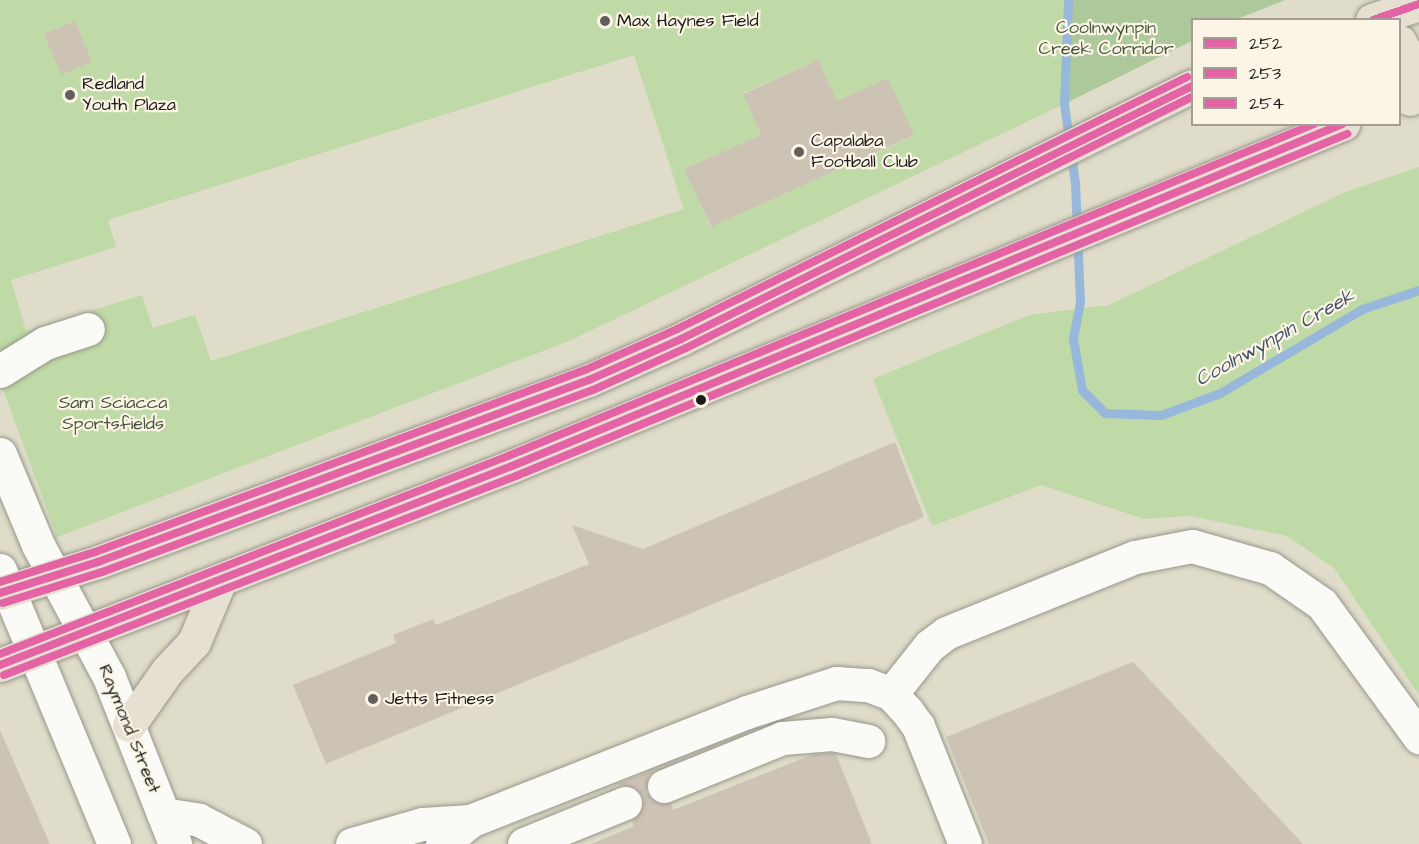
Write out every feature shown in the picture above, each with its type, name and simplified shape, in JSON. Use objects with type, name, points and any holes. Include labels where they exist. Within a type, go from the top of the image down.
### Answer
[{"type":"main road","points":[[1377,18],[1419,4]]},
{"type":"main road","points":[[1401,44],[1413,66],[1410,100]]},
{"type":"main road","points":[[3,584],[55,575],[589,380],[681,339],[1191,86]]},
{"type":"main road","points":[[0,665],[522,462],[1337,126]]},
{"type":"main road","points":[[129,725],[167,671],[194,642],[220,580]]},
{"type":"street","points":[[0,371],[45,343],[88,329]]},
{"type":"street","name":"Raymond Street","points":[[0,454],[29,527],[86,632],[129,725],[175,844]]},
{"type":"street","points":[[891,694],[929,646],[946,633],[1135,557],[1192,546],[1270,568],[1322,604],[1419,737]]},
{"type":"street","points":[[3,584],[34,652],[114,844]]},
{"type":"street","points":[[442,844],[479,833],[680,738],[800,692],[836,683],[868,686],[891,694],[918,726],[965,844]]},
{"type":"street","points":[[680,738],[679,780],[782,738],[832,734],[868,741]]},
{"type":"street","points":[[524,844],[625,803]]},
{"type":"street","points":[[164,814],[199,820],[245,844]]},
{"type":"street","points":[[352,844],[422,824],[479,833]]},
{"type":"green space","name":"Sam Sciacca Sportsfields","points":[[0,0],[1068,0],[1064,104],[569,341],[57,537],[0,381]],"holes":[[[634,55],[684,209],[211,361],[195,315],[153,328],[142,295],[26,331],[11,280],[116,247],[108,220]],[[818,60],[837,101],[913,136],[710,227],[685,169],[761,135],[743,93]]]},
{"type":"green space","name":"Coolnwynpin Creek Corridor","points":[[1068,0],[1285,0],[1240,18],[1191,18],[1191,41],[1064,104]]},
{"type":"green space","points":[[1419,167],[1419,695],[1334,568],[1287,536],[1190,516],[1145,519],[1041,485],[932,526],[873,379],[1029,315],[1109,305],[1343,193]]},
{"type":"building","points":[[75,21],[92,62],[61,75],[44,34]]},
{"type":"building","name":"Capalaba Football Club","points":[[818,60],[837,101],[888,78],[914,135],[711,227],[684,169],[761,135],[743,94]]},
{"type":"building","points":[[895,442],[924,517],[326,764],[293,685],[396,643],[393,635],[433,619],[436,625],[589,564],[572,525],[643,549]]},
{"type":"building","points":[[1133,662],[1303,844],[989,844],[946,737]]},
{"type":"building","points":[[0,730],[50,844],[0,844]]},
{"type":"building","points":[[814,754],[836,754],[872,844],[591,844],[634,826],[632,821],[643,806],[643,797],[636,788],[617,784],[657,768],[649,775],[646,792],[653,801],[671,803],[673,810]]},
{"type":"waterway","name":"Coolnwynpin Creek","points":[[1068,0],[1064,104],[1075,183],[1080,302],[1073,339],[1082,390],[1105,413],[1161,415],[1220,393],[1362,309],[1419,290]]},
{"type":"transit line","name":"252","points":[[1379,18],[1419,4]]},
{"type":"transit line","name":"254","points":[[0,582],[95,552],[585,370],[677,329],[1187,77]]},
{"type":"transit line","name":"252","points":[[0,593],[98,562],[589,380],[681,339],[1191,86]]},
{"type":"transit line","name":"253","points":[[3,603],[102,572],[593,390],[686,348],[1191,97]]},
{"type":"transit line","name":"254","points":[[0,654],[508,456],[1309,126]]},
{"type":"transit line","name":"252","points":[[0,665],[512,466],[1337,126]]},
{"type":"transit line","name":"253","points":[[4,675],[516,476],[1347,134]]},
{"type":"place","name":"Max Haynes Field","points":[[605,21]]},
{"type":"place","name":"Redland Youth Plaza","points":[[70,95]]},
{"type":"place","name":"Capalaba Football Club","points":[[799,152]]},
{"type":"place","name":"Jetts Fitness","points":[[373,699]]}]
